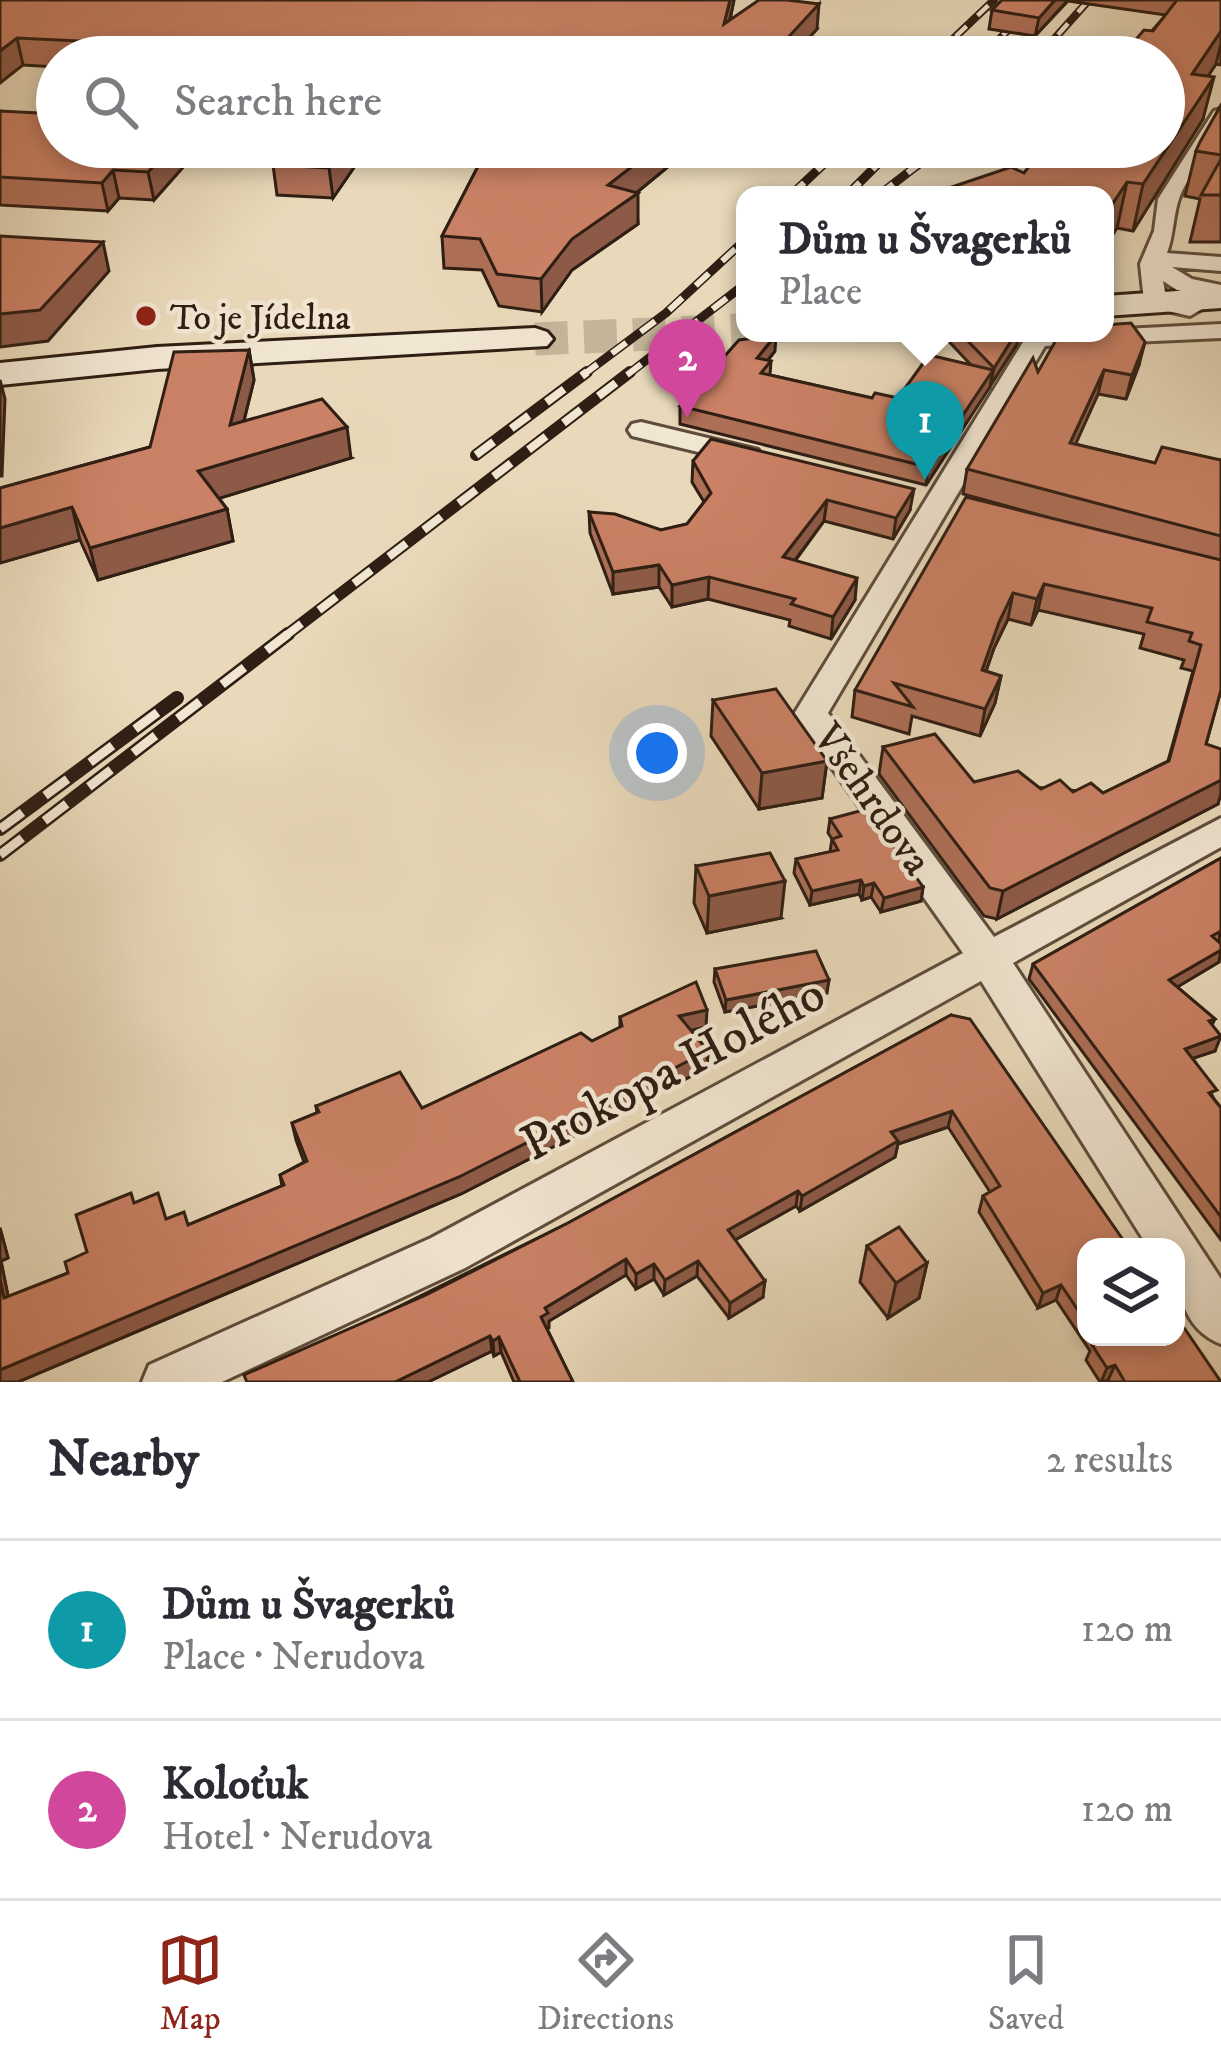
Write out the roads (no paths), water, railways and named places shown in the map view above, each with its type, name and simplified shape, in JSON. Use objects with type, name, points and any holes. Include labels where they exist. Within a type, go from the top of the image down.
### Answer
[{"type":"street","points":[[1158,302],[1150,289],[1152,261],[1165,231],[1170,194],[1221,115]]},
{"type":"street","points":[[1152,261],[1221,264]]},
{"type":"street","points":[[1152,261],[1218,309]]},
{"type":"street","points":[[1114,305],[1158,302],[1218,309]]},
{"type":"street","points":[[1114,316],[1218,309]]},
{"type":"street","name":"Všehrdova","points":[[1114,326],[1218,309]]},
{"type":"street","points":[[0,374],[157,358],[536,339]]},
{"type":"street","name":"Všehrdova","points":[[1035,342],[811,714],[990,961],[1168,1238]]},
{"type":"street","points":[[641,430],[784,465]]},
{"type":"street","name":"Prokopa Holého","points":[[167,1382],[448,1253],[1221,832]]},
{"type":"street","name":"Všehrdova","points":[[1185,1265],[1221,1321]]},
{"type":"tunnel","points":[[535,339],[736,330]]},
{"type":"railway","points":[[956,36],[994,0]]},
{"type":"railway","points":[[1002,36],[1037,0]]},
{"type":"railway","points":[[1057,36],[1089,0]]},
{"type":"railway","points":[[801,186],[820,168]]},
{"type":"railway","points":[[856,186],[874,168]]},
{"type":"railway","points":[[891,186],[914,168]]},
{"type":"railway","points":[[583,375],[666,313],[736,248]]},
{"type":"railway","points":[[627,375],[736,291]]},
{"type":"railway","points":[[476,455],[587,372]]},
{"type":"railway","points":[[284,637],[630,372]]},
{"type":"railway","points":[[0,855],[288,634]]},
{"type":"railway","points":[[0,829],[177,698]]},
{"type":"place","name":"To je Jídelna","points":[[146,316]]},
{"type":"place","name":"Koloťuk","points":[[687,418]]},
{"type":"place","name":"Dům u Švagerků","points":[[925,480]]}]
